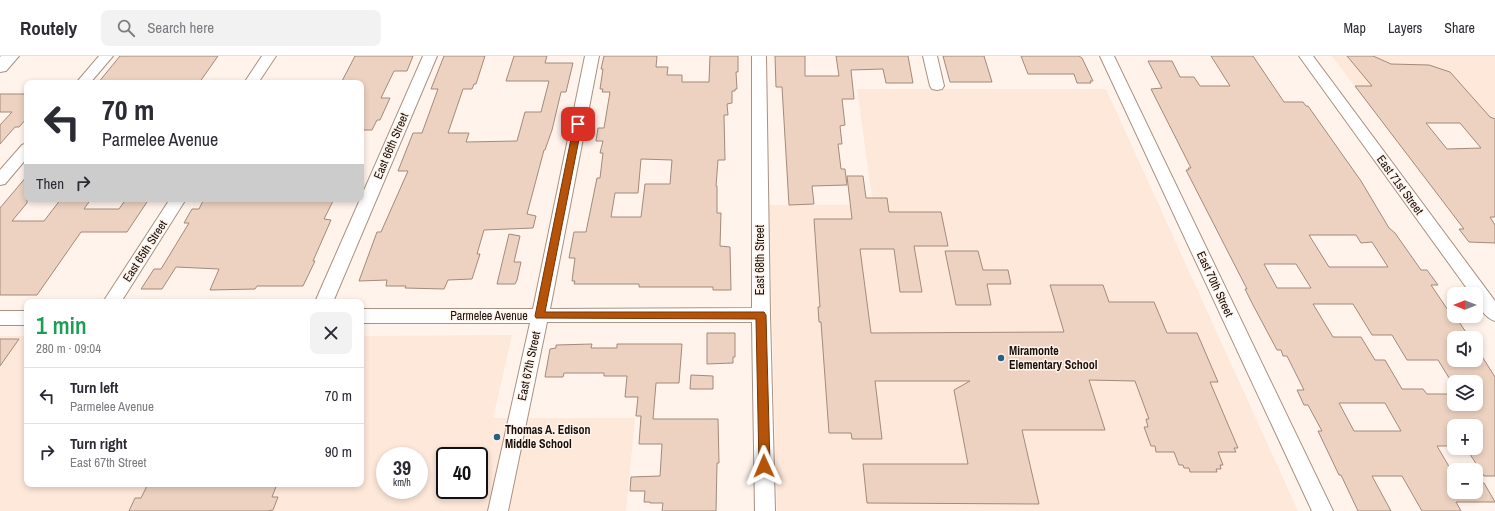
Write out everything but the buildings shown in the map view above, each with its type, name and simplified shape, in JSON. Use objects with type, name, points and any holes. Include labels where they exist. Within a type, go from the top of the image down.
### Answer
[{"type":"main road","points":[[0,67],[11,56]]},
{"type":"street","points":[[86,80],[106,56]]},
{"type":"street","points":[[253,80],[269,56]]},
{"type":"street","name":"East 66th Street","points":[[325,299],[430,56]]},
{"type":"street","name":"East 67th Street","points":[[498,511],[540,316],[592,56]]},
{"type":"street","name":"East 68th Street","points":[[759,56],[761,315],[765,511]]},
{"type":"street","points":[[930,56],[937,86]]},
{"type":"street","name":"East 70th Street","points":[[1107,56],[1323,511]]},
{"type":"street","name":"East 71st Street","points":[[1306,56],[1495,314]]},
{"type":"street","points":[[0,180],[24,152]]},
{"type":"street","name":"East 65th Street","points":[[114,299],[176,202]]},
{"type":"street","name":"Parmelee Avenue","points":[[364,316],[761,315]]},
{"type":"street","points":[[0,318],[24,318]]},
{"type":"shaded area","points":[[1332,56],[1495,56],[1495,140],[1474,140],[1441,102],[1366,101]]},
{"type":"shaded area","name":"Miramonte Elementary School","points":[[857,89],[1106,89],[1298,511],[777,511],[769,205],[873,205]]},
{"type":"shaded area","name":"Thomas A. Edison Middle School","points":[[512,335],[493,418],[635,418],[626,511],[0,511],[0,336],[24,336],[24,487],[364,487],[364,336]]},
{"type":"place","name":"Miramonte Elementary School","points":[[1001,358]]},
{"type":"place","name":"Thomas A. Edison Middle School","points":[[497,437]]},
{"type":"route","points":[[578,124],[540,316],[761,315],[764,466]]}]
